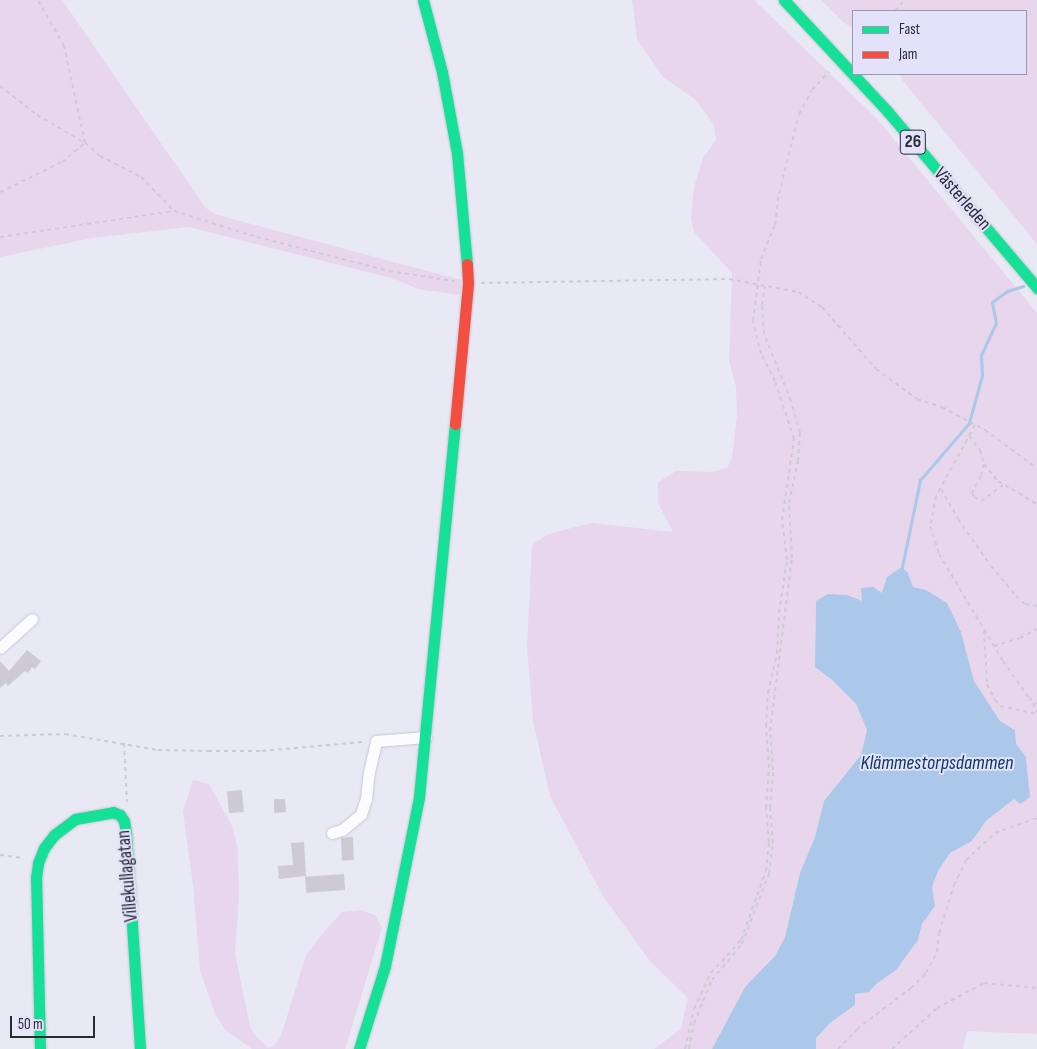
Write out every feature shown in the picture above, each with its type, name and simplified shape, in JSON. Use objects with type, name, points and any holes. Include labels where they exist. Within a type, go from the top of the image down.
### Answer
[{"type":"main road","points":[[359,1049],[385,966],[400,903],[419,797],[468,283],[466,240],[457,153],[442,72],[423,0]]},
{"type":"main road","name":"Västerleden","points":[[784,0],[852,73]]},
{"type":"main road","points":[[795,0],[852,62]]},
{"type":"main road","name":"Västerleden","points":[[854,75],[888,112],[1037,288]]},
{"type":"main road","name":"Västerleden","points":[[864,75],[947,168],[1037,277]]},
{"type":"main road","name":"Villekullagatan","points":[[40,1049],[36,878],[39,860],[54,835],[75,819],[108,812],[120,815],[126,832],[140,1049]]},
{"type":"street","points":[[0,648],[32,619]]},
{"type":"street","points":[[332,833],[342,830],[361,814],[366,800],[369,772],[376,741],[426,737]]},
{"type":"path","points":[[38,0],[64,46],[85,143]]},
{"type":"path","points":[[897,10],[905,0]]},
{"type":"path","points":[[687,1049],[694,1010],[711,973],[741,940],[766,871],[769,842],[766,808],[769,768],[766,726],[768,693],[777,653],[779,613],[787,560],[782,520],[794,439],[774,381],[761,354],[753,321],[761,259],[776,225],[779,194],[799,114],[812,90],[830,71]]},
{"type":"path","points":[[0,86],[38,116],[85,143],[100,156],[141,177],[174,211]]},
{"type":"path","points":[[0,192],[62,162],[85,143]]},
{"type":"path","points":[[0,237],[174,211],[257,237],[388,271],[468,283],[729,279],[798,292],[822,307],[876,369],[917,399],[942,407],[985,430],[1037,468]]},
{"type":"path","points":[[687,1049],[694,1024],[712,980],[742,944],[769,874],[773,843],[770,808],[773,770],[770,731],[792,558],[789,503],[798,461],[800,433],[791,401],[764,334],[762,305],[765,286]]},
{"type":"path","points":[[975,425],[936,496],[930,526],[939,554],[994,646],[1033,703],[1037,713]]},
{"type":"path","points":[[969,436],[980,450],[984,464],[1003,485],[1021,492],[1037,504]]},
{"type":"path","points":[[984,464],[981,476],[972,493],[974,497],[981,501],[1003,485]]},
{"type":"path","points":[[940,488],[958,519],[991,566],[1025,604],[1037,606]]},
{"type":"path","points":[[984,628],[987,684],[995,700],[1000,706],[1037,713]]},
{"type":"path","points":[[994,646],[1020,638],[1037,629]]},
{"type":"path","points":[[1033,703],[1037,704]]},
{"type":"path","points":[[0,736],[65,734],[158,750],[226,751],[262,751],[376,741]]},
{"type":"path","points":[[120,815],[127,804],[124,743]]},
{"type":"path","points":[[838,1049],[857,1029],[911,988],[926,973],[937,952],[939,933],[954,885],[966,860],[995,833],[1037,818]]},
{"type":"path","points":[[0,855],[39,860]]},
{"type":"path","points":[[892,1049],[937,1008],[984,983],[1037,988]]},
{"type":"shaded area","points":[[0,0],[62,0],[205,207],[214,214],[461,280],[460,295],[418,289],[395,279],[189,227],[92,238],[0,257]]},
{"type":"shaded area","points":[[632,0],[754,0],[878,120],[1037,313],[1037,1034],[967,1031],[963,1049],[816,1049],[815,1038],[830,1023],[855,1005],[855,994],[869,992],[876,984],[896,970],[918,940],[922,924],[935,906],[932,887],[938,871],[950,853],[972,841],[986,821],[1014,799],[1030,797],[1026,757],[1015,744],[1015,730],[1000,721],[974,681],[961,632],[947,604],[926,590],[913,587],[908,573],[882,593],[862,602],[847,595],[828,594],[816,602],[815,667],[831,679],[856,704],[867,730],[861,755],[824,801],[815,837],[800,873],[785,937],[775,956],[745,987],[712,1049],[654,1049],[681,1029],[688,998],[650,961],[603,896],[550,796],[533,721],[527,646],[532,545],[548,534],[591,523],[673,532],[658,503],[658,482],[676,471],[710,472],[727,468],[732,458],[737,416],[736,387],[729,360],[732,273],[694,232],[691,219],[694,187],[703,158],[716,140],[714,125],[696,100],[663,77],[637,39]]},
{"type":"shaded area","points":[[821,0],[1037,0],[1037,244],[903,81],[900,75],[1027,75],[1027,10],[852,10],[852,27],[844,23]]},
{"type":"shaded area","points":[[193,780],[209,784],[232,826],[238,849],[239,896],[235,954],[250,1026],[254,1034],[267,1047],[274,1046],[281,1036],[306,955],[325,931],[342,912],[360,910],[375,915],[382,928],[345,1049],[252,1049],[225,1030],[214,1011],[200,970],[193,885],[183,811]]},
{"type":"water","name":"Klämmestorpsdammen","points":[[902,567],[908,573],[913,587],[926,590],[947,603],[961,632],[974,681],[1000,721],[1015,730],[1016,744],[1026,757],[1030,797],[1020,804],[1014,799],[986,821],[972,841],[950,853],[938,871],[932,887],[935,906],[922,924],[918,940],[896,970],[876,984],[869,992],[855,994],[855,1005],[830,1023],[816,1038],[816,1049],[712,1049],[745,987],[775,956],[785,937],[800,873],[815,837],[824,801],[861,755],[867,730],[856,704],[831,679],[815,667],[816,601],[828,594],[847,595],[862,601],[861,588],[873,587],[882,593],[887,577]]},
{"type":"building","points":[[27,650],[41,661],[35,669],[32,667],[28,673],[25,671],[8,686],[6,683],[0,688],[0,661],[9,671]]},
{"type":"building","points":[[242,790],[244,812],[229,813],[227,791]]},
{"type":"building","points":[[274,799],[285,799],[286,812],[274,813]]},
{"type":"building","points":[[341,837],[353,837],[354,860],[342,860]]},
{"type":"building","points":[[304,842],[306,876],[279,879],[278,866],[293,865],[291,843]]},
{"type":"building","points":[[344,874],[345,890],[306,893],[305,877]]},
{"type":"waterway","points":[[902,567],[920,480],[969,423],[982,375],[981,355],[996,323],[992,302],[1007,291],[1023,286]]},
{"type":"traffic: fast","points":[[423,0],[442,72],[457,153],[467,264]]},
{"type":"traffic: fast","points":[[784,0],[852,73]]},
{"type":"traffic: fast","points":[[854,75],[888,112],[1037,288]]},
{"type":"traffic: fast","points":[[359,1049],[385,966],[419,797],[455,424]]},
{"type":"traffic: fast","points":[[40,1049],[36,878],[38,863],[44,848],[54,835],[75,819],[113,812],[120,815],[124,821],[126,832],[140,1049]]},
{"type":"traffic: jam","points":[[455,424],[468,283],[467,264]]}]
